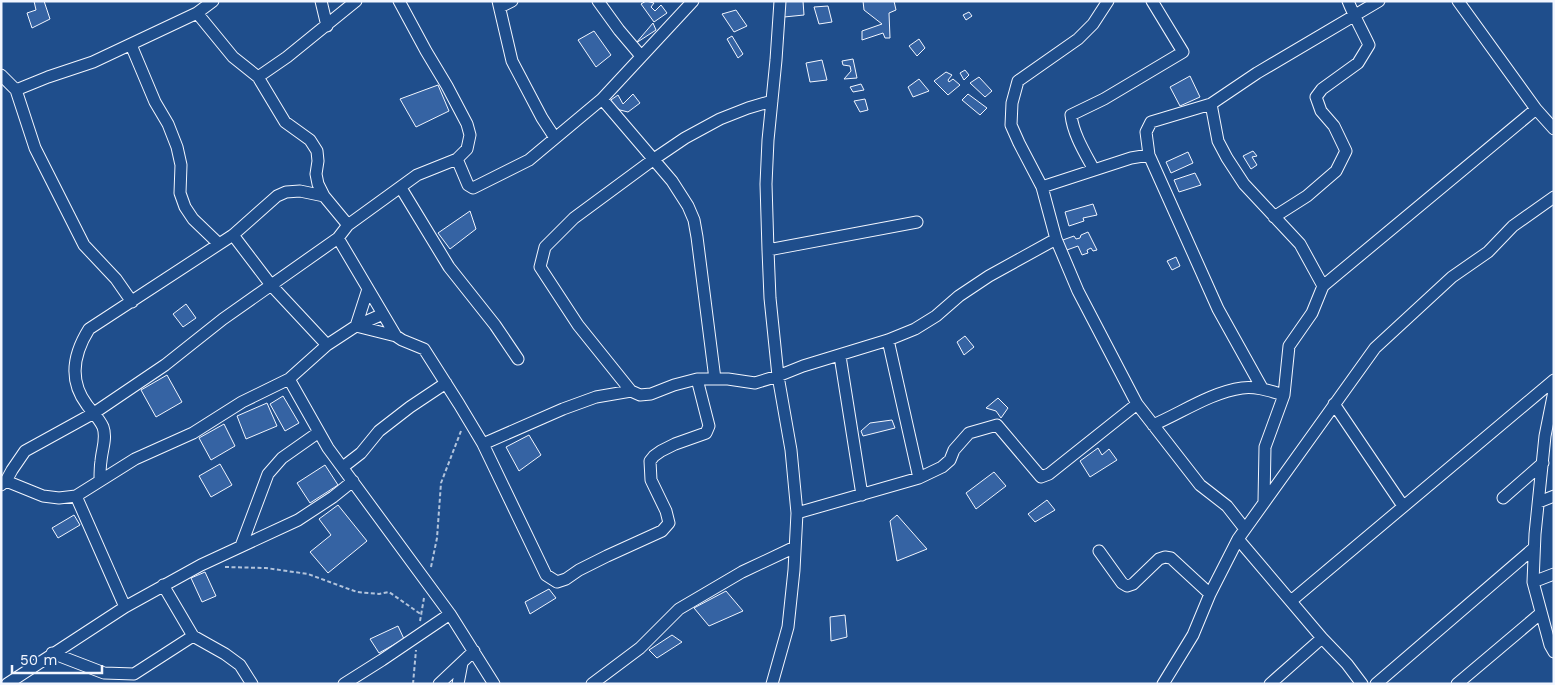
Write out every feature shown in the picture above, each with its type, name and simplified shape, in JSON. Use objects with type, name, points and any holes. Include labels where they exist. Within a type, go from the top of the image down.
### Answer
[{"type":"street","points":[[16,90],[93,62],[131,45],[197,13],[213,1]]},
{"type":"street","points":[[320,1],[327,26]]},
{"type":"street","points":[[258,77],[327,26],[356,1]]},
{"type":"street","points":[[383,314],[356,326],[327,345],[289,379],[242,402],[193,432],[135,458],[76,496],[59,498],[43,496],[4,483],[25,452],[94,412],[165,365],[223,319],[338,238],[348,225],[422,173],[448,164],[457,159],[467,149],[470,135],[467,124],[399,1]]},
{"type":"street","points":[[512,1],[499,4],[512,61],[542,118],[556,138]]},
{"type":"street","points":[[598,1],[641,56]]},
{"type":"street","points":[[457,159],[468,186],[473,188],[529,160],[602,99],[693,1]]},
{"type":"street","points":[[772,684],[788,627],[797,512],[791,450],[778,376],[770,298],[768,250],[766,184],[768,140],[780,1]]},
{"type":"street","points":[[1108,1],[1093,24],[1078,39],[1018,81],[1012,103],[1011,124],[1042,187],[1056,239],[1078,291],[1137,404],[1200,485],[1227,506],[1245,529]]},
{"type":"street","points":[[1094,170],[1079,141],[1071,114],[1104,99],[1183,52],[1152,1]]},
{"type":"street","points":[[1274,217],[1307,196],[1336,171],[1346,151],[1334,126],[1321,111],[1316,97],[1322,89],[1358,63],[1369,45],[1360,24],[1353,15],[1348,1]]},
{"type":"street","points":[[1262,388],[1218,310],[1149,154],[1146,132],[1151,122],[1211,104],[1256,73],[1379,1]]},
{"type":"street","points":[[1458,1],[1536,110],[1554,129]]},
{"type":"street","points":[[197,13],[233,57],[258,77],[286,122],[310,140],[317,151],[316,174],[324,196],[348,225]]},
{"type":"street","points":[[131,45],[155,102],[168,124],[177,147],[182,165],[180,193],[185,207],[219,244]]},
{"type":"street","points":[[1,75],[16,90],[35,148],[84,245],[100,260],[132,302]]},
{"type":"street","points":[[602,99],[672,181],[688,206],[694,220],[715,379]]},
{"type":"street","points":[[772,101],[720,119],[686,138],[574,218],[545,247],[540,267],[578,325],[631,391],[640,395],[650,394],[697,379],[754,382],[888,340],[915,329],[936,316],[959,296],[989,276],[1056,239]]},
{"type":"street","points":[[1211,104],[1218,141],[1228,158],[1244,184],[1300,244],[1323,286]]},
{"type":"street","points":[[1264,501],[1265,447],[1284,395],[1289,346],[1312,313],[1323,286],[1536,110]]},
{"type":"street","points":[[1042,187],[1149,154]]},
{"type":"street","points":[[401,188],[449,267],[496,325],[518,359]]},
{"type":"street","points":[[100,480],[100,462],[105,439],[102,426],[78,388],[74,367],[80,344],[89,329],[233,235],[277,196],[286,192],[300,191],[324,196]]},
{"type":"street","points":[[1163,684],[1193,635],[1210,594],[1238,539],[1375,348],[1452,277],[1488,252],[1513,226],[1554,197]]},
{"type":"street","points":[[768,250],[916,222]]},
{"type":"street","points":[[233,235],[271,285],[327,345]]},
{"type":"street","points":[[338,238],[396,336]]},
{"type":"street","points":[[356,326],[368,289]]},
{"type":"street","points":[[356,326],[396,336],[424,349],[483,444],[546,576],[557,582],[566,579],[600,559],[662,531],[670,523],[651,480],[650,461],[654,456],[675,444],[706,433],[710,426],[697,379]]},
{"type":"street","points":[[888,340],[920,478]]},
{"type":"street","points":[[840,356],[862,495]]},
{"type":"street","points":[[289,379],[328,448],[450,614],[494,684]]},
{"type":"street","points":[[1291,600],[1554,380]]},
{"type":"street","points":[[343,467],[361,453],[379,431],[446,383]]},
{"type":"street","points":[[1153,425],[1220,394],[1243,388],[1262,388],[1284,395]]},
{"type":"street","points":[[483,444],[596,396],[631,391]]},
{"type":"street","points":[[1554,391],[1549,434],[1543,463],[1534,548],[1533,582],[1550,645],[1554,652]]},
{"type":"street","points":[[797,512],[920,478],[942,467],[950,460],[954,450],[970,433],[997,425],[1041,477],[1049,474],[1137,404]]},
{"type":"street","points":[[1334,404],[1403,506]]},
{"type":"street","points":[[241,546],[268,474],[282,458],[319,432]]},
{"type":"street","points":[[1503,498],[1543,463]]},
{"type":"street","points":[[1,676],[7,684],[52,653],[163,585],[201,564],[298,520],[333,497],[353,480]]},
{"type":"street","points":[[76,496],[125,607]]},
{"type":"street","points":[[1539,502],[1554,496]]},
{"type":"street","points":[[1238,539],[1322,638],[1347,664],[1362,684]]},
{"type":"street","points":[[592,684],[640,648],[679,609],[742,572],[795,547]]},
{"type":"street","points":[[1376,684],[1534,548]]},
{"type":"street","points":[[1099,551],[1122,583],[1127,586],[1133,584],[1160,559],[1165,557],[1171,558],[1210,594]]},
{"type":"street","points":[[1533,582],[1554,574]]},
{"type":"street","points":[[163,585],[193,636],[240,665],[252,684]]},
{"type":"street","points":[[1457,684],[1542,613]]},
{"type":"street","points":[[344,684],[450,614]]},
{"type":"street","points":[[52,653],[104,673],[136,679],[193,636]]},
{"type":"street","points":[[1270,684],[1322,638]]},
{"type":"street","points":[[438,684],[474,651]]},
{"type":"street","points":[[458,684],[462,663]]},
{"type":"path","points":[[431,567],[437,538],[441,483],[462,430]]},
{"type":"path","points":[[221,567],[266,568],[308,574],[357,592],[379,594],[389,592],[425,617]]},
{"type":"path","points":[[420,627],[425,592]]},
{"type":"path","points":[[413,684],[417,646]]},
{"type":"building","points":[[34,1],[44,1],[50,19],[32,28],[27,13],[36,10]]},
{"type":"building","points":[[646,1],[654,3],[651,7],[655,11],[661,5],[667,13],[654,22],[641,4]]},
{"type":"building","points":[[784,1],[803,1],[804,15],[784,17]]},
{"type":"building","points":[[863,1],[894,1],[896,10],[889,13],[890,38],[885,38],[883,33],[862,40],[862,31],[882,24],[864,10]]},
{"type":"building","points":[[828,6],[832,22],[819,24],[814,7]]},
{"type":"building","points":[[736,10],[747,26],[734,32],[722,14]]},
{"type":"building","points":[[969,12],[972,16],[966,20],[963,15]]},
{"type":"building","points":[[653,23],[656,30],[636,43]]},
{"type":"building","points":[[594,31],[611,55],[596,67],[578,40]]},
{"type":"building","points":[[732,36],[743,54],[738,58],[727,39]]},
{"type":"building","points":[[919,39],[925,48],[917,56],[909,46]]},
{"type":"building","points":[[853,59],[857,78],[844,79],[851,71],[850,66],[843,65],[842,61]]},
{"type":"building","points":[[822,60],[827,80],[810,82],[806,63]]},
{"type":"building","points":[[965,70],[969,75],[964,80],[960,73]]},
{"type":"building","points":[[946,72],[952,75],[948,80],[949,82],[953,79],[960,85],[948,95],[934,81]]},
{"type":"building","points":[[1190,76],[1200,97],[1180,106],[1170,87]]},
{"type":"building","points":[[979,77],[992,91],[985,97],[970,83]]},
{"type":"building","points":[[919,79],[929,91],[913,97],[908,87]]},
{"type":"building","points":[[861,84],[864,90],[853,92],[850,87]]},
{"type":"building","points":[[438,85],[449,111],[416,127],[400,99]]},
{"type":"building","points":[[633,94],[640,103],[628,112],[620,110],[608,102],[618,95],[623,104]]},
{"type":"building","points":[[968,94],[987,108],[980,115],[962,100]]},
{"type":"building","points":[[865,99],[868,110],[860,112],[854,101]]},
{"type":"building","points":[[1253,151],[1257,156],[1252,157],[1257,165],[1251,169],[1243,156]]},
{"type":"building","points":[[1188,152],[1193,163],[1171,173],[1166,162]]},
{"type":"building","points":[[1195,173],[1201,185],[1179,192],[1174,180]]},
{"type":"building","points":[[1093,204],[1097,215],[1083,218],[1084,221],[1069,226],[1065,212]]},
{"type":"building","points":[[470,211],[476,229],[450,249],[438,233]]},
{"type":"building","points":[[1088,232],[1097,250],[1093,251],[1091,248],[1087,250],[1088,253],[1082,255],[1078,246],[1064,251],[1060,241],[1074,236],[1076,239],[1080,238],[1081,235]]},
{"type":"building","points":[[1176,257],[1180,266],[1172,270],[1167,261]]},
{"type":"building","points":[[186,304],[196,318],[183,327],[173,314]]},
{"type":"building","points":[[965,336],[974,347],[964,355],[957,342]]},
{"type":"building","points":[[167,375],[182,402],[156,417],[141,390]]},
{"type":"building","points":[[283,396],[299,423],[285,431],[270,404]]},
{"type":"building","points":[[998,398],[1008,408],[1001,418],[996,411],[986,408]]},
{"type":"building","points":[[267,403],[277,426],[246,439],[237,416]]},
{"type":"building","points":[[892,420],[895,428],[863,436],[861,431],[870,423]]},
{"type":"building","points":[[224,424],[235,446],[211,460],[199,438]]},
{"type":"building","points":[[529,435],[541,455],[519,471],[506,447]]},
{"type":"building","points":[[1098,448],[1102,455],[1109,449],[1117,460],[1090,477],[1080,461]]},
{"type":"building","points":[[220,464],[232,485],[211,497],[199,476]]},
{"type":"building","points":[[325,465],[338,485],[310,503],[297,483]]},
{"type":"building","points":[[994,472],[1006,486],[976,509],[966,493]]},
{"type":"building","points":[[1047,500],[1055,510],[1035,522],[1028,514]]},
{"type":"building","points":[[338,505],[367,541],[328,573],[310,552],[331,535],[319,519]]},
{"type":"building","points":[[74,515],[80,525],[58,538],[52,528]]},
{"type":"building","points":[[897,515],[927,549],[897,561],[890,521]]},
{"type":"building","points":[[205,572],[216,596],[202,602],[191,578]]},
{"type":"building","points":[[549,589],[556,598],[530,614],[525,602]]},
{"type":"building","points":[[726,591],[743,611],[709,626],[694,608]]},
{"type":"building","points":[[845,615],[847,637],[831,641],[830,617]]},
{"type":"building","points":[[398,626],[404,639],[379,653],[370,639]]},
{"type":"building","points":[[672,635],[682,642],[657,658],[649,650]]}]
